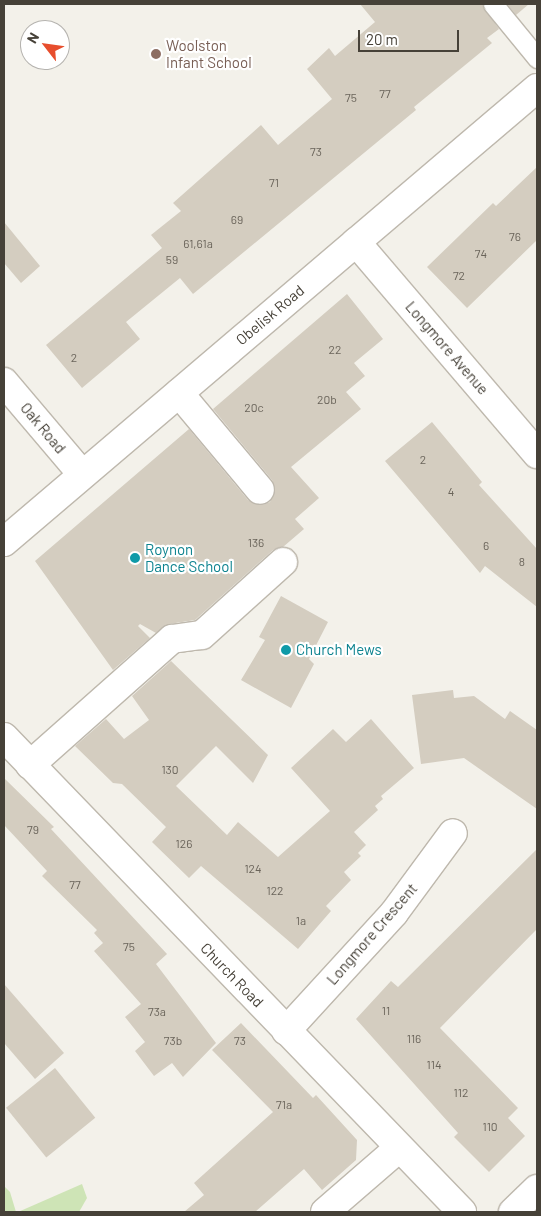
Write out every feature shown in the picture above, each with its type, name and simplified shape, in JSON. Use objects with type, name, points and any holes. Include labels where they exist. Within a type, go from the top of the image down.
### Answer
[{"type":"street","name":"Obelisk Road","points":[[4,542],[537,88]]},
{"type":"street","name":"Longmore Avenue","points":[[356,242],[537,454]]},
{"type":"street","name":"Oak Road","points":[[4,382],[82,474]]},
{"type":"street","points":[[179,393],[260,490]]},
{"type":"street","points":[[30,765],[172,639],[202,635],[283,562]]},
{"type":"street","name":"Church Road","points":[[4,737],[398,1148],[462,1212]]},
{"type":"street","name":"Longmore Crescent","points":[[286,1031],[394,913],[453,833]]},
{"type":"street","points":[[325,1212],[398,1148]]},
{"type":"street","points":[[513,1212],[537,1189]]},
{"type":"lane","points":[[493,4],[537,58]]},
{"type":"green space","points":[[82,1184],[87,1198],[79,1212],[18,1212]]},
{"type":"green space","points":[[4,1186],[10,1192],[16,1212],[4,1212]]},
{"type":"building","points":[[360,4],[482,4],[499,29],[487,38],[492,43],[414,107],[416,110],[193,294],[180,278],[126,322],[140,339],[82,388],[46,345],[162,248],[151,235],[181,211],[173,203],[261,125],[278,145],[332,99],[307,69],[329,48],[335,56],[375,22]]},
{"type":"building","points":[[507,4],[529,4],[516,15]]},
{"type":"building","points":[[537,167],[537,240],[467,308],[427,267],[493,203],[496,206]]},
{"type":"building","points":[[4,222],[40,266],[21,283],[4,263]]},
{"type":"building","points":[[347,294],[383,339],[354,363],[365,376],[346,392],[361,409],[291,467],[319,498],[295,519],[304,529],[283,547],[273,550],[195,620],[169,624],[156,633],[140,624],[138,626],[150,638],[113,670],[35,561],[189,429],[248,500],[262,505],[270,502],[275,488],[272,480],[213,409]]},
{"type":"building","points":[[432,422],[482,482],[479,485],[537,549],[537,607],[485,566],[480,573],[385,461]]},
{"type":"building","name":"Church Mews","points":[[281,596],[328,622],[309,659],[314,664],[291,708],[241,680],[265,640],[259,637]]},
{"type":"building","points":[[171,661],[268,755],[253,783],[216,746],[176,786],[227,835],[238,822],[278,857],[330,811],[291,768],[333,729],[346,742],[371,719],[414,768],[381,796],[383,799],[375,806],[378,810],[354,832],[366,845],[358,853],[361,856],[344,872],[351,880],[326,906],[331,911],[298,949],[201,866],[189,878],[152,842],[166,827],[122,784],[113,783],[75,746],[106,719],[124,739],[149,720],[132,696]]},
{"type":"building","points":[[453,690],[454,698],[474,696],[505,719],[510,711],[537,730],[537,809],[464,758],[421,764],[412,695]]},
{"type":"building","points":[[4,778],[54,827],[51,829],[167,954],[156,964],[216,1043],[183,1077],[172,1063],[154,1076],[135,1051],[145,1042],[125,1017],[141,1004],[94,951],[103,943],[94,933],[97,930],[42,876],[47,871],[4,825]]},
{"type":"building","points":[[537,849],[537,929],[440,1028],[518,1108],[508,1118],[525,1136],[489,1172],[454,1137],[458,1133],[356,1019],[391,981],[398,987]]},
{"type":"building","points":[[4,984],[64,1053],[35,1079],[4,1043]]},
{"type":"building","points":[[241,1023],[313,1098],[316,1095],[357,1140],[356,1160],[322,1190],[304,1169],[255,1212],[184,1212],[204,1195],[194,1183],[273,1112],[212,1050]]},
{"type":"building","points":[[55,1068],[95,1118],[46,1157],[6,1108]]},
{"type":"place","name":"Woolston Infant School","points":[[156,54]]},
{"type":"place","name":"Roynon Dance School","points":[[135,558]]},
{"type":"place","name":"Church Mews","points":[[286,650]]}]
